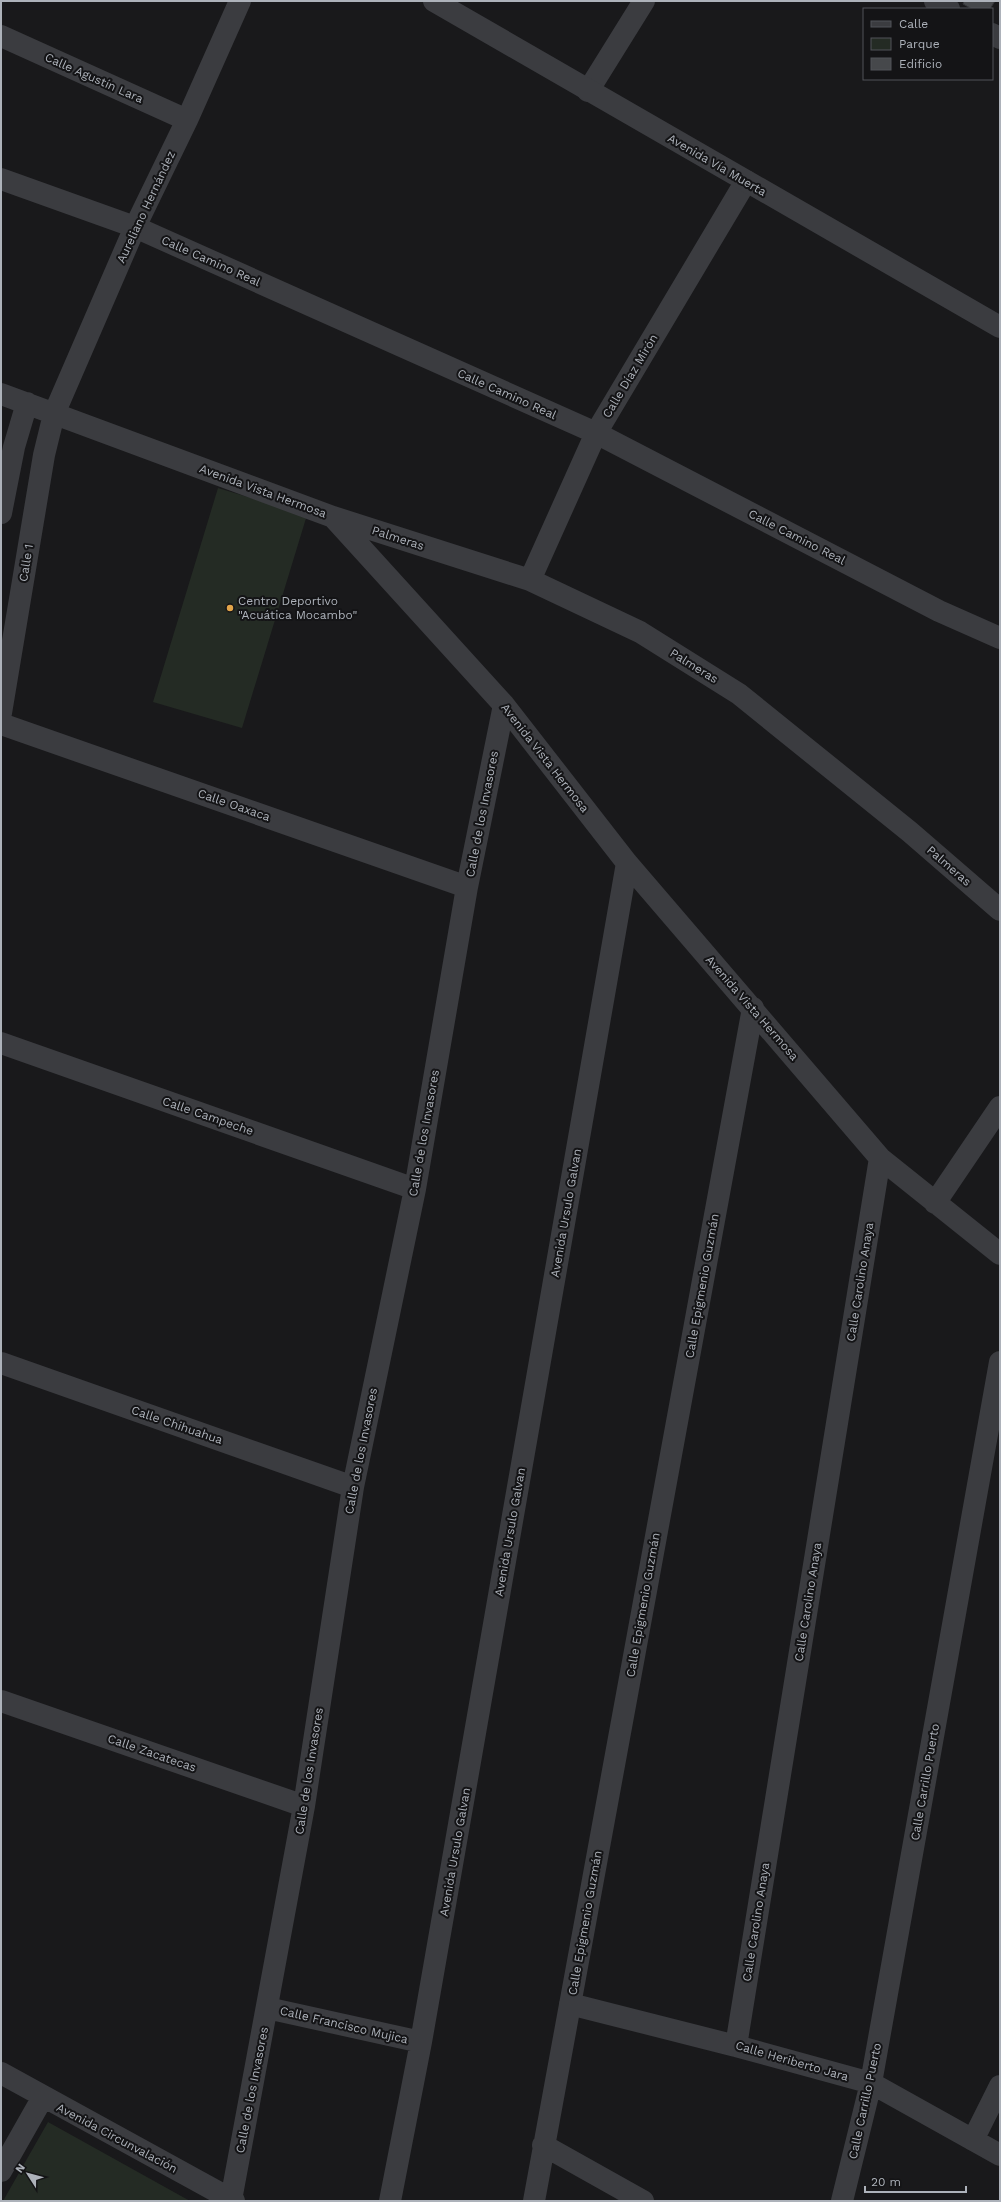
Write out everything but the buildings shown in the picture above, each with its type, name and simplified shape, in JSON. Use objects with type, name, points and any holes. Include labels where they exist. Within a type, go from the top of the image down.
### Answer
[{"type":"street","name":"Aureliano Hernández","points":[[54,414],[135,227],[187,120],[240,1]]},
{"type":"street","name":"Avenida Vía Muerta","points":[[434,1],[588,92],[1000,327]]},
{"type":"street","points":[[588,92],[644,1]]},
{"type":"street","points":[[936,1],[947,8]]},
{"type":"street","name":"Calle Agustín Lara","points":[[1,36],[187,120]]},
{"type":"street","name":"Calle Camino Real","points":[[1,179],[135,227],[596,433],[939,611],[1000,638]]},
{"type":"street","name":"Calle Díaz Mirón","points":[[530,580],[596,433],[746,181]]},
{"type":"street","name":"Avenida Vista Hermosa","points":[[1,394],[333,517],[504,704],[627,863],[880,1158],[1000,1254]]},
{"type":"street","points":[[1,513],[14,447],[27,403]]},
{"type":"street","name":"Calle 1","points":[[1,713],[44,455],[54,414]]},
{"type":"street","name":"Palmeras","points":[[333,517],[530,580],[640,632],[739,694],[910,832],[1000,910]]},
{"type":"street","name":"Calle de los Invasores","points":[[232,2200],[304,1806],[353,1487],[415,1189],[467,887],[504,704]]},
{"type":"street","name":"Calle Oaxaca","points":[[1,724],[467,887]]},
{"type":"street","name":"Avenida Ursulo Galvan","points":[[390,2201],[421,2042],[627,863]]},
{"type":"street","name":"Calle Epigmenio Guzmán","points":[[534,2201],[542,2145],[570,2004],[752,1008]]},
{"type":"street","name":"Calle Campeche","points":[[1,1043],[415,1189]]},
{"type":"street","points":[[936,1203],[1000,1107]]},
{"type":"street","name":"Calle Carolino Anaya","points":[[736,2046],[880,1158]]},
{"type":"street","name":"Calle Carrillo Puerto","points":[[842,2201],[870,2083],[1000,1362]]},
{"type":"street","name":"Calle Chihuahua","points":[[1,1363],[353,1487]]},
{"type":"street","name":"Calle Zacatecas","points":[[1,1701],[304,1806]]},
{"type":"street","name":"Calle Heriberto Jara","points":[[570,2004],[736,2046],[870,2083],[1000,2155]]},
{"type":"street","name":"Calle Francisco Mujica","points":[[267,2008],[421,2042]]},
{"type":"street","name":"Avenida Circunvalación","points":[[1,2074],[232,2200]]},
{"type":"street","points":[[973,2140],[1000,2086]]},
{"type":"street","points":[[1,2171],[42,2097]]},
{"type":"street","points":[[542,2145],[643,2201]]},
{"type":"green space","name":"Centro Deportivo \"Acuática Mocambo\"","points":[[218,488],[307,515],[242,728],[153,702]]},
{"type":"green space","points":[[48,2122],[190,2201],[3,2201]]},
{"type":"place","name":"Centro Deportivo \"Acuática Mocambo\"","points":[[230,608]]}]
